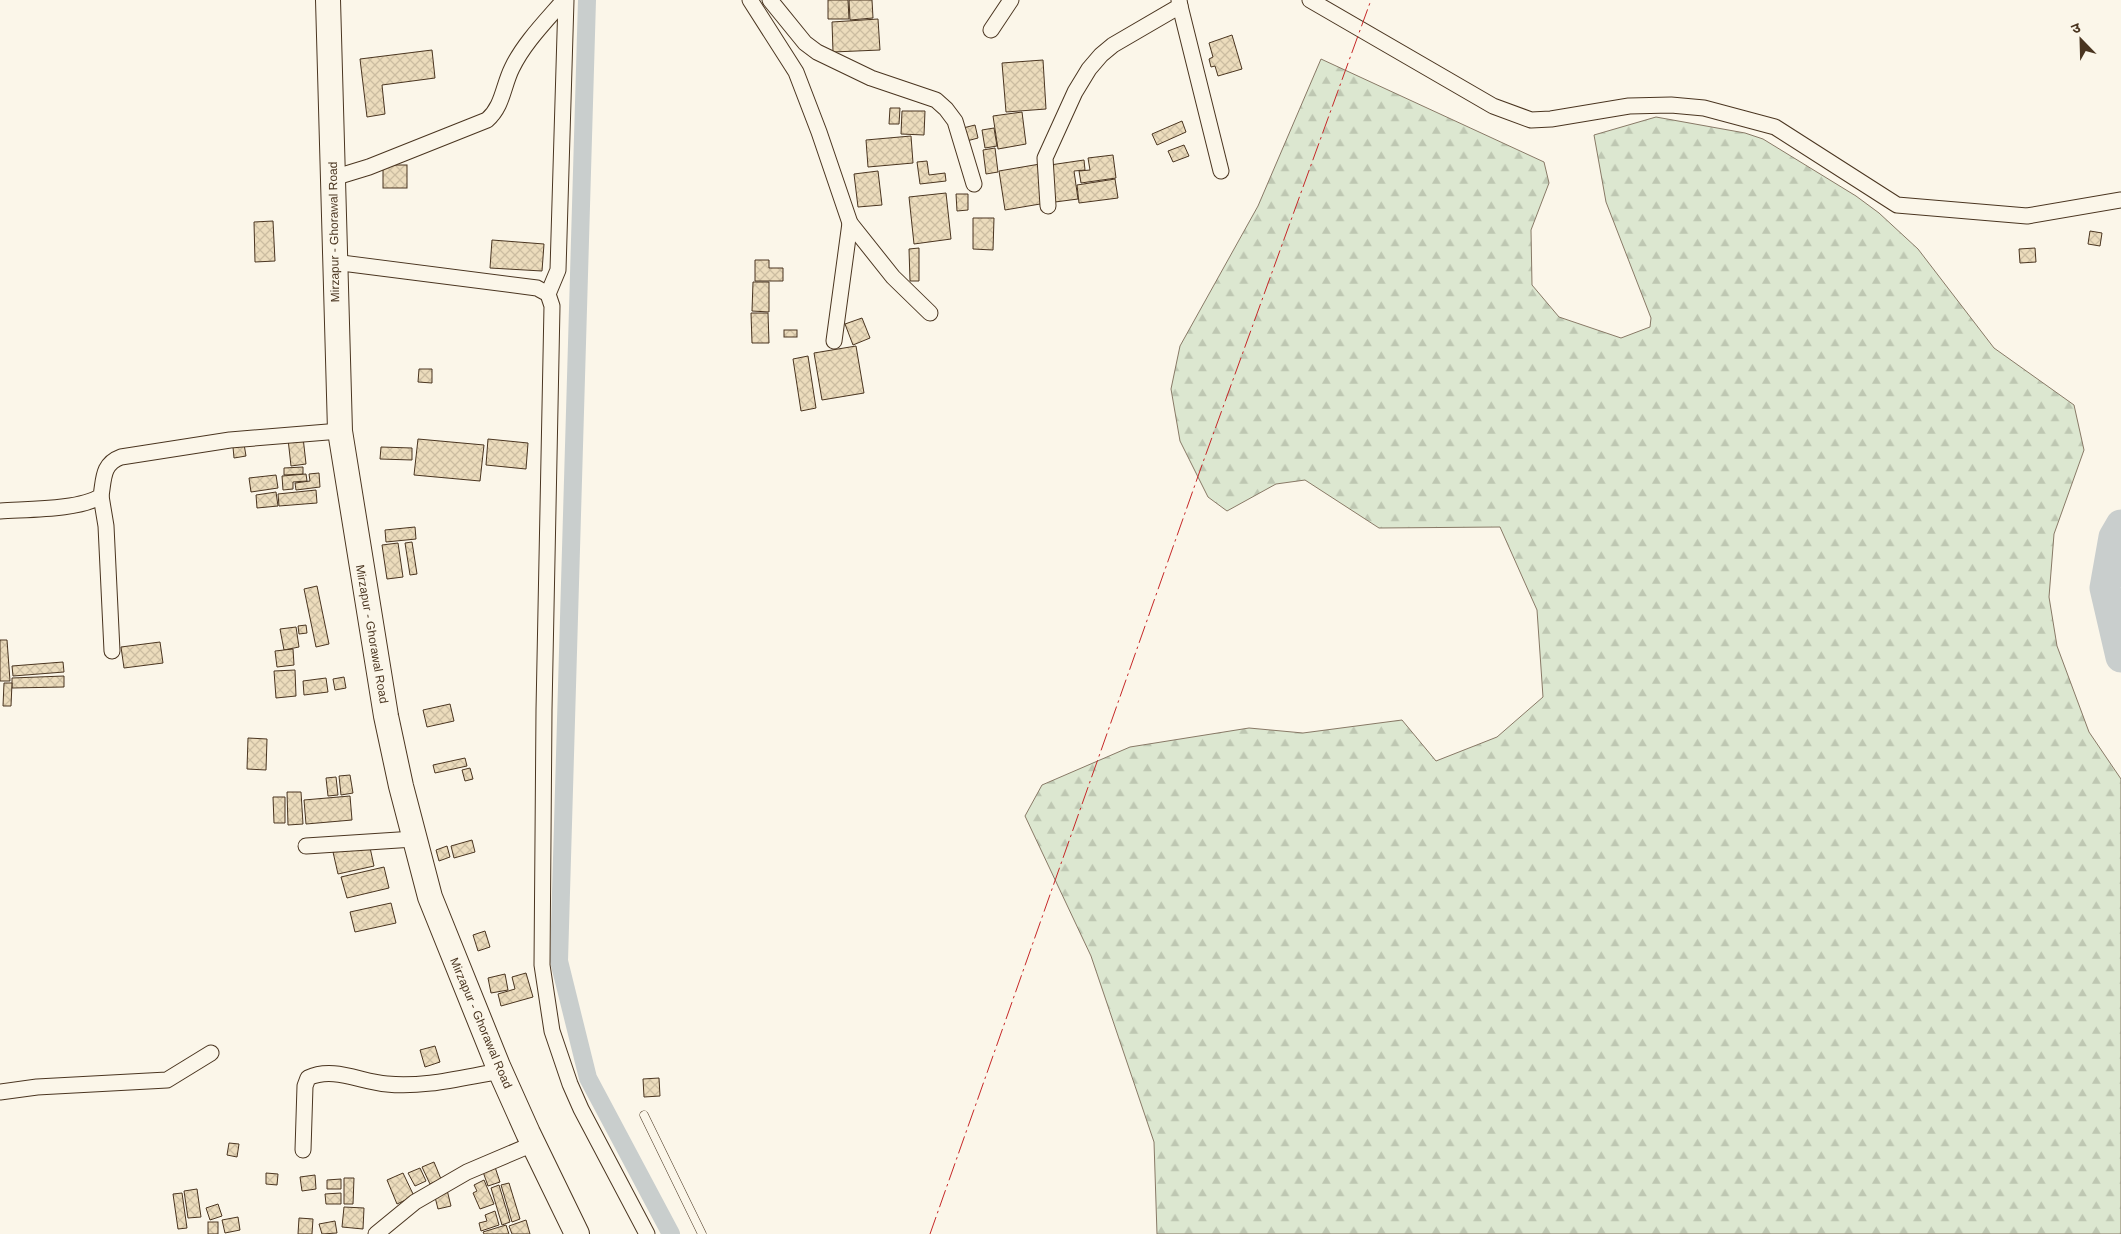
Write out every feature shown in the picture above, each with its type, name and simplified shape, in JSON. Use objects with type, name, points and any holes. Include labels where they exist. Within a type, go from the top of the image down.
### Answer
[{"type":"main road","name":"Mirzapur - Ghorawal Road","points":[[328,0],[340,431],[386,716],[414,839],[430,897],[501,1072],[533,1144],[577,1234]]},
{"type":"street","points":[[333,178],[369,167],[487,120],[496,112],[512,68],[530,39],[565,0]]},
{"type":"street","points":[[548,294],[558,270],[565,0]]},
{"type":"street","points":[[750,0],[796,72],[850,223],[893,277],[930,313]]},
{"type":"street","points":[[770,0],[805,43],[817,52],[871,78],[936,100],[946,109],[955,121],[974,184]]},
{"type":"street","points":[[991,30],[1011,0]]},
{"type":"street","points":[[1310,0],[1493,106],[1531,120],[1552,119],[1630,106],[1671,105],[1704,108],[1775,127],[1897,205],[2026,216],[2121,200]]},
{"type":"street","points":[[1048,206],[1045,158],[1075,92],[1089,69],[1113,45],[1180,3],[1221,171]]},
{"type":"street","points":[[834,341],[850,223]]},
{"type":"street","points":[[334,262],[520,284],[538,288],[548,294],[552,306],[544,710],[542,966],[552,1031],[570,1084],[581,1109],[647,1234]]},
{"type":"street","points":[[112,651],[106,526],[102,496],[105,469],[114,460],[121,457],[230,440],[340,431]]},
{"type":"street","points":[[0,511],[79,504],[102,496]]},
{"type":"street","points":[[306,846],[414,839]]},
{"type":"street","points":[[0,1092],[37,1087],[167,1080],[211,1053]]},
{"type":"street","points":[[303,1150],[305,1086],[308,1078],[316,1074],[329,1072],[389,1085],[412,1084],[501,1072]]},
{"type":"street","points":[[376,1234],[415,1202],[467,1172],[533,1144]]},
{"type":"lane","points":[[644,1115],[702,1234]]},
{"type":"green space","points":[[1321,59],[1544,162],[1549,183],[1531,230],[1532,285],[1559,317],[1621,338],[1650,327],[1651,318],[1606,202],[1594,135],[1656,117],[1745,133],[1763,139],[1856,196],[1879,213],[1918,249],[1994,348],[2074,405],[2084,450],[2054,534],[2049,597],[2057,646],[2089,732],[2121,779],[2121,1234],[1157,1234],[1154,1142],[1091,956],[1025,816],[1042,785],[1130,747],[1249,728],[1303,733],[1402,720],[1436,761],[1497,737],[1543,697],[1537,610],[1500,527],[1379,528],[1305,480],[1276,484],[1227,511],[1208,497],[1180,441],[1171,389],[1180,346],[1258,206]]},
{"type":"building","points":[[828,0],[848,0],[849,19],[828,19]]},
{"type":"building","points":[[849,0],[872,0],[873,18],[850,20]]},
{"type":"building","points":[[878,19],[880,50],[833,52],[832,22]]},
{"type":"building","points":[[1232,35],[1242,69],[1218,76],[1215,66],[1211,67],[1209,59],[1213,57],[1209,43]]},
{"type":"building","points":[[432,50],[435,78],[382,85],[385,114],[367,117],[360,59]]},
{"type":"building","points":[[1043,60],[1046,109],[1006,112],[1002,63]]},
{"type":"building","points":[[890,108],[900,108],[899,124],[889,124]]},
{"type":"building","points":[[902,111],[925,111],[924,135],[901,134]]},
{"type":"building","points":[[1022,112],[1026,144],[998,149],[993,116]]},
{"type":"building","points":[[1182,121],[1186,132],[1157,145],[1152,134]]},
{"type":"building","points":[[975,125],[978,138],[963,142],[959,129]]},
{"type":"building","points":[[994,128],[997,146],[985,148],[982,130]]},
{"type":"building","points":[[911,136],[913,163],[868,167],[866,140]]},
{"type":"building","points":[[1184,145],[1189,156],[1173,162],[1168,151]]},
{"type":"building","points":[[995,148],[998,172],[986,174],[983,150]]},
{"type":"building","points":[[1113,155],[1116,178],[1081,183],[1079,171],[1090,170],[1088,158]]},
{"type":"building","points":[[1084,160],[1085,170],[1074,171],[1078,199],[1055,202],[1050,165]]},
{"type":"building","points":[[927,161],[929,175],[945,173],[946,181],[920,184],[917,162]]},
{"type":"building","points":[[1040,164],[1046,203],[1005,210],[999,171]]},
{"type":"building","points":[[383,165],[407,165],[407,188],[383,188]]},
{"type":"building","points":[[878,171],[882,205],[858,207],[854,174]]},
{"type":"building","points":[[1115,179],[1118,198],[1079,203],[1077,185]]},
{"type":"building","points":[[946,193],[951,239],[914,244],[909,197]]},
{"type":"building","points":[[956,194],[968,194],[968,210],[957,211]]},
{"type":"building","points":[[973,218],[994,218],[993,250],[973,249]]},
{"type":"building","points":[[273,221],[275,261],[255,262],[254,222]]},
{"type":"building","points":[[2090,231],[2102,233],[2100,246],[2088,244]]},
{"type":"building","points":[[492,240],[544,244],[542,271],[490,268]]},
{"type":"building","points":[[919,248],[919,281],[910,281],[909,249]]},
{"type":"building","points":[[2035,248],[2036,262],[2020,263],[2019,249]]},
{"type":"building","points":[[755,260],[769,260],[769,268],[783,268],[783,281],[755,281]]},
{"type":"building","points":[[753,282],[769,282],[769,312],[752,311]]},
{"type":"building","points":[[751,313],[768,313],[769,343],[752,343]]},
{"type":"building","points":[[862,318],[870,338],[853,345],[845,324]]},
{"type":"building","points":[[784,330],[797,330],[797,337],[784,337]]},
{"type":"building","points":[[856,346],[864,393],[822,400],[814,353]]},
{"type":"building","points":[[808,356],[816,408],[801,411],[793,359]]},
{"type":"building","points":[[419,369],[432,369],[432,383],[418,382]]},
{"type":"building","points":[[303,437],[306,464],[291,466],[288,439]]},
{"type":"building","points":[[418,439],[484,445],[480,481],[414,475]]},
{"type":"building","points":[[488,439],[528,443],[526,469],[486,465]]},
{"type":"building","points":[[244,444],[246,456],[234,458],[233,447]]},
{"type":"building","points":[[381,447],[412,448],[412,460],[380,459]]},
{"type":"building","points":[[303,467],[303,474],[284,475],[284,468]]},
{"type":"building","points":[[319,473],[320,487],[296,490],[295,483],[310,481],[309,474]]},
{"type":"building","points":[[306,474],[307,481],[293,482],[293,489],[283,490],[282,476]]},
{"type":"building","points":[[276,475],[278,488],[251,492],[249,478]]},
{"type":"building","points":[[316,490],[317,503],[279,506],[278,494]]},
{"type":"building","points":[[276,492],[278,506],[257,508],[256,495]]},
{"type":"building","points":[[415,527],[416,539],[386,542],[385,530]]},
{"type":"building","points":[[412,542],[417,574],[410,575],[405,543]]},
{"type":"building","points":[[398,543],[403,577],[387,579],[382,545]]},
{"type":"building","points":[[317,586],[329,644],[316,647],[304,589]]},
{"type":"building","points":[[306,625],[307,633],[299,634],[298,626]]},
{"type":"building","points":[[296,627],[299,647],[284,650],[280,629]]},
{"type":"building","points":[[0,640],[7,640],[10,681],[0,681]]},
{"type":"building","points":[[160,642],[163,663],[124,668],[121,647]]},
{"type":"building","points":[[293,649],[294,665],[277,667],[275,651]]},
{"type":"building","points":[[63,662],[64,672],[13,676],[12,666]]},
{"type":"building","points":[[295,670],[296,696],[276,698],[274,671]]},
{"type":"building","points":[[64,676],[64,687],[12,688],[12,678]]},
{"type":"building","points":[[344,677],[346,688],[335,690],[333,679]]},
{"type":"building","points":[[326,678],[328,692],[304,695],[303,681]]},
{"type":"building","points":[[4,683],[12,683],[11,706],[3,706]]},
{"type":"building","points":[[450,704],[454,721],[427,727],[423,710]]},
{"type":"building","points":[[248,738],[267,739],[266,770],[247,769]]},
{"type":"building","points":[[465,758],[467,766],[435,773],[433,765]]},
{"type":"building","points":[[470,768],[473,779],[465,781],[462,770]]},
{"type":"building","points":[[350,775],[353,793],[341,795],[339,776]]},
{"type":"building","points":[[336,777],[338,795],[328,796],[326,778]]},
{"type":"building","points":[[287,792],[301,792],[303,824],[288,825]]},
{"type":"building","points":[[350,796],[352,820],[306,824],[304,800]]},
{"type":"building","points":[[273,797],[285,797],[285,823],[274,823]]},
{"type":"building","points":[[472,840],[475,852],[454,858],[451,846]]},
{"type":"building","points":[[369,843],[374,866],[338,874],[333,852]]},
{"type":"building","points":[[447,846],[450,857],[439,861],[436,850]]},
{"type":"building","points":[[384,867],[389,888],[347,898],[341,877]]},
{"type":"building","points":[[391,903],[396,923],[355,932],[350,912]]},
{"type":"building","points":[[485,931],[490,947],[478,951],[473,935]]},
{"type":"building","points":[[526,973],[533,997],[501,1006],[498,994],[515,989],[512,977]]},
{"type":"building","points":[[505,974],[508,990],[491,993],[488,978]]},
{"type":"building","points":[[435,1046],[440,1062],[425,1067],[420,1050]]},
{"type":"building","points":[[659,1078],[660,1096],[644,1097],[643,1079]]},
{"type":"building","points":[[229,1143],[239,1144],[237,1157],[227,1155]]},
{"type":"building","points":[[434,1162],[441,1179],[430,1184],[422,1167]]},
{"type":"building","points":[[494,1164],[500,1182],[488,1186],[482,1169]]},
{"type":"building","points":[[420,1168],[426,1181],[415,1186],[408,1173]]},
{"type":"building","points":[[266,1173],[278,1174],[277,1185],[266,1184]]},
{"type":"building","points":[[403,1173],[414,1196],[397,1204],[387,1180]]},
{"type":"building","points":[[315,1175],[316,1189],[302,1191],[300,1177]]},
{"type":"building","points":[[344,1178],[354,1178],[353,1204],[344,1204]]},
{"type":"building","points":[[341,1179],[341,1189],[327,1189],[327,1180]]},
{"type":"building","points":[[484,1180],[494,1204],[480,1209],[473,1193],[477,1191],[474,1185]]},
{"type":"building","points":[[509,1183],[520,1219],[512,1222],[501,1185]]},
{"type":"building","points":[[499,1185],[510,1222],[502,1225],[491,1188]]},
{"type":"building","points":[[197,1189],[201,1217],[188,1218],[184,1191]]},
{"type":"building","points":[[447,1190],[451,1206],[438,1209],[434,1193]]},
{"type":"building","points":[[182,1193],[187,1228],[178,1229],[173,1194]]},
{"type":"building","points":[[341,1193],[341,1204],[326,1204],[325,1194]]},
{"type":"building","points":[[218,1204],[222,1216],[210,1220],[206,1208]]},
{"type":"building","points":[[344,1207],[364,1208],[363,1229],[342,1227]]},
{"type":"building","points":[[495,1211],[499,1225],[481,1231],[479,1223],[487,1221],[485,1215]]},
{"type":"building","points":[[238,1217],[240,1230],[225,1233],[222,1220]]},
{"type":"building","points":[[299,1218],[313,1219],[312,1234],[298,1234]]},
{"type":"building","points":[[526,1220],[530,1234],[512,1234],[509,1226]]},
{"type":"building","points":[[335,1221],[337,1233],[322,1234],[319,1224]]},
{"type":"building","points":[[208,1222],[218,1222],[218,1234],[208,1234]]},
{"type":"building","points":[[506,1225],[509,1234],[484,1234],[483,1232]]},
{"type":"waterway","points":[[587,0],[559,961],[588,1078],[671,1234]]},
{"type":"waterway","points":[[2121,525],[2114,537],[2105,588],[2121,657]]},
{"type":"power","points":[[930,1234],[1202,465],[1371,0]]}]
